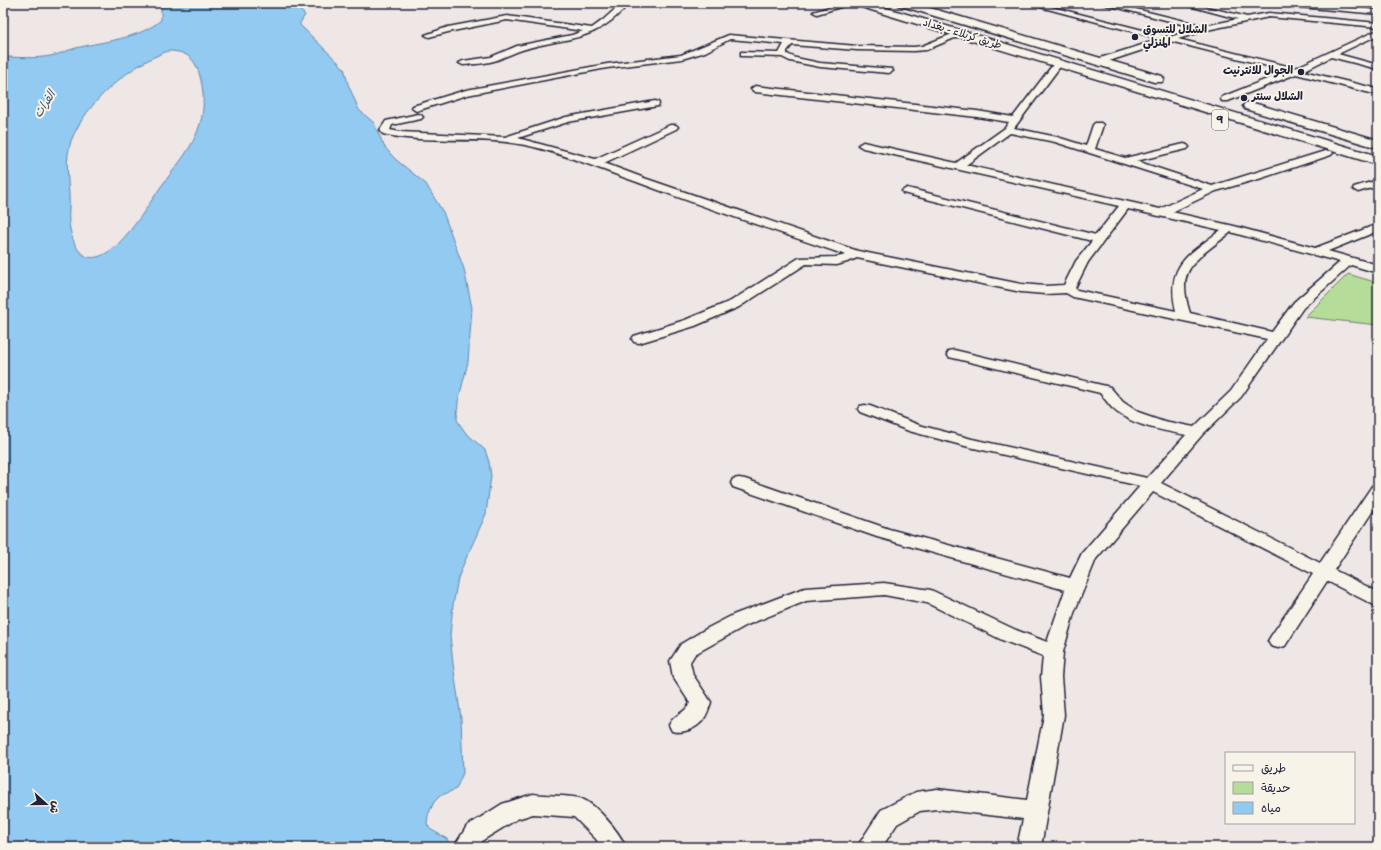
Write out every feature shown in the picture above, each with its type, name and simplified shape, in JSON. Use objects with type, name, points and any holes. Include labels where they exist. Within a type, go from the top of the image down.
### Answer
[{"type":"main road","name":"طريق كربلاء - بغداد","points":[[859,3],[942,28],[961,32],[1061,65]]},
{"type":"main road","name":"9","points":[[882,3],[961,32],[985,34],[1081,61],[1305,134],[1378,161]]},
{"type":"main road","points":[[902,3],[1158,79]]},
{"type":"main road","points":[[961,32],[985,34]]},
{"type":"main road","name":"9","points":[[1081,61],[1158,79],[1173,84]]},
{"type":"main road","name":"9","points":[[1061,65],[1305,134],[1378,152]]},
{"type":"main road","name":"9","points":[[1061,65],[1133,93],[1378,168]]},
{"type":"main road","name":"9","points":[[1210,95],[1378,144]]},
{"type":"street","points":[[463,63],[493,59],[520,48],[574,37],[594,30],[606,22],[626,3]]},
{"type":"street","points":[[817,12],[851,3]]},
{"type":"street","points":[[917,7],[934,3]]},
{"type":"street","points":[[1028,3],[1378,92]]},
{"type":"street","points":[[1102,3],[1205,28]]},
{"type":"street","points":[[1181,3],[1247,19]]},
{"type":"street","points":[[1277,3],[1378,5]]},
{"type":"street","points":[[1354,5],[1359,23]]},
{"type":"street","points":[[1354,5],[1378,12]]},
{"type":"street","points":[[1100,62],[1205,28],[1269,15],[1378,25]]},
{"type":"street","points":[[429,35],[449,29],[493,22],[507,18],[594,30]]},
{"type":"street","points":[[961,32],[923,48],[914,49],[857,48],[729,37],[702,50],[682,57],[607,66],[466,93],[389,123],[385,130],[386,132],[400,135],[515,139],[555,149],[595,162],[640,180],[855,254],[1021,288],[1045,290],[1069,289],[1073,293],[1082,296],[1184,316],[1275,338]]},
{"type":"street","points":[[1225,99],[1296,71],[1378,32]]},
{"type":"street","points":[[783,55],[783,51],[790,42]]},
{"type":"street","points":[[744,54],[783,55],[799,61],[818,64],[889,71]]},
{"type":"street","points":[[1331,55],[1378,67]]},
{"type":"street","points":[[958,166],[1008,130],[1061,65]]},
{"type":"street","points":[[755,89],[977,114],[1015,120]]},
{"type":"street","points":[[506,138],[566,120],[655,104]]},
{"type":"street","points":[[1090,150],[1098,125]]},
{"type":"street","points":[[595,162],[673,127]]},
{"type":"street","points":[[1008,130],[1057,140],[1212,189]]},
{"type":"street","points":[[864,145],[1230,228],[1378,269]]},
{"type":"street","points":[[1125,161],[1184,147]]},
{"type":"street","points":[[1163,212],[1212,189],[1258,176],[1328,153]]},
{"type":"street","points":[[1358,189],[1378,183]]},
{"type":"street","points":[[907,191],[1098,239]]},
{"type":"street","points":[[1069,289],[1082,261],[1126,204]]},
{"type":"street","points":[[1316,252],[1378,227]]},
{"type":"street","points":[[1184,316],[1179,296],[1180,276],[1188,262],[1230,228]]},
{"type":"street","points":[[639,339],[690,323],[735,304],[803,261],[835,261],[849,259],[855,254]]},
{"type":"street","points":[[1029,847],[1054,715],[1051,677],[1053,652],[1065,613],[1088,557],[1197,432],[1236,394],[1298,305],[1348,261]]},
{"type":"street","points":[[954,354],[1105,390],[1118,405],[1133,415],[1160,425],[1197,432]]},
{"type":"street","points":[[865,409],[914,428],[970,443],[1152,484],[1378,600]]},
{"type":"street","points":[[738,483],[883,533],[1075,586]]},
{"type":"street","points":[[1278,641],[1378,490]]},
{"type":"street","points":[[679,725],[695,715],[701,702],[683,677],[680,661],[688,649],[740,620],[805,595],[884,589],[931,597],[1009,635],[1053,652]]},
{"type":"street","points":[[869,847],[889,817],[916,802],[937,798],[1036,811]]},
{"type":"street","points":[[466,847],[475,833],[491,822],[510,811],[533,804],[579,808],[604,832],[614,847]]},
{"type":"green space","points":[[1348,274],[1378,283],[1378,325],[1305,317]]},
{"type":"water","name":"الفرات","points":[[158,3],[289,3],[296,6],[305,15],[300,25],[344,68],[348,84],[359,110],[374,123],[384,146],[394,158],[426,184],[443,212],[464,269],[472,308],[468,362],[458,402],[457,420],[465,432],[485,450],[491,476],[486,514],[458,578],[450,635],[461,718],[463,773],[456,789],[440,796],[434,802],[428,815],[427,824],[430,829],[447,839],[451,847],[3,847],[3,57],[44,57],[132,35],[161,20],[161,8]],"holes":[[[168,51],[174,51],[188,56],[197,67],[199,73],[203,92],[203,105],[202,118],[197,133],[183,158],[135,224],[118,244],[108,252],[99,256],[85,256],[79,251],[75,244],[69,223],[67,161],[71,141],[87,112],[111,87],[139,65]]]},
{"type":"place","name":"الشلال للتسوق المنزلي","points":[[1135,37]]},
{"type":"place","name":"الجوال للانترنيت","points":[[1301,72]]},
{"type":"place","name":"الشلال سنتر","points":[[1244,98]]}]
